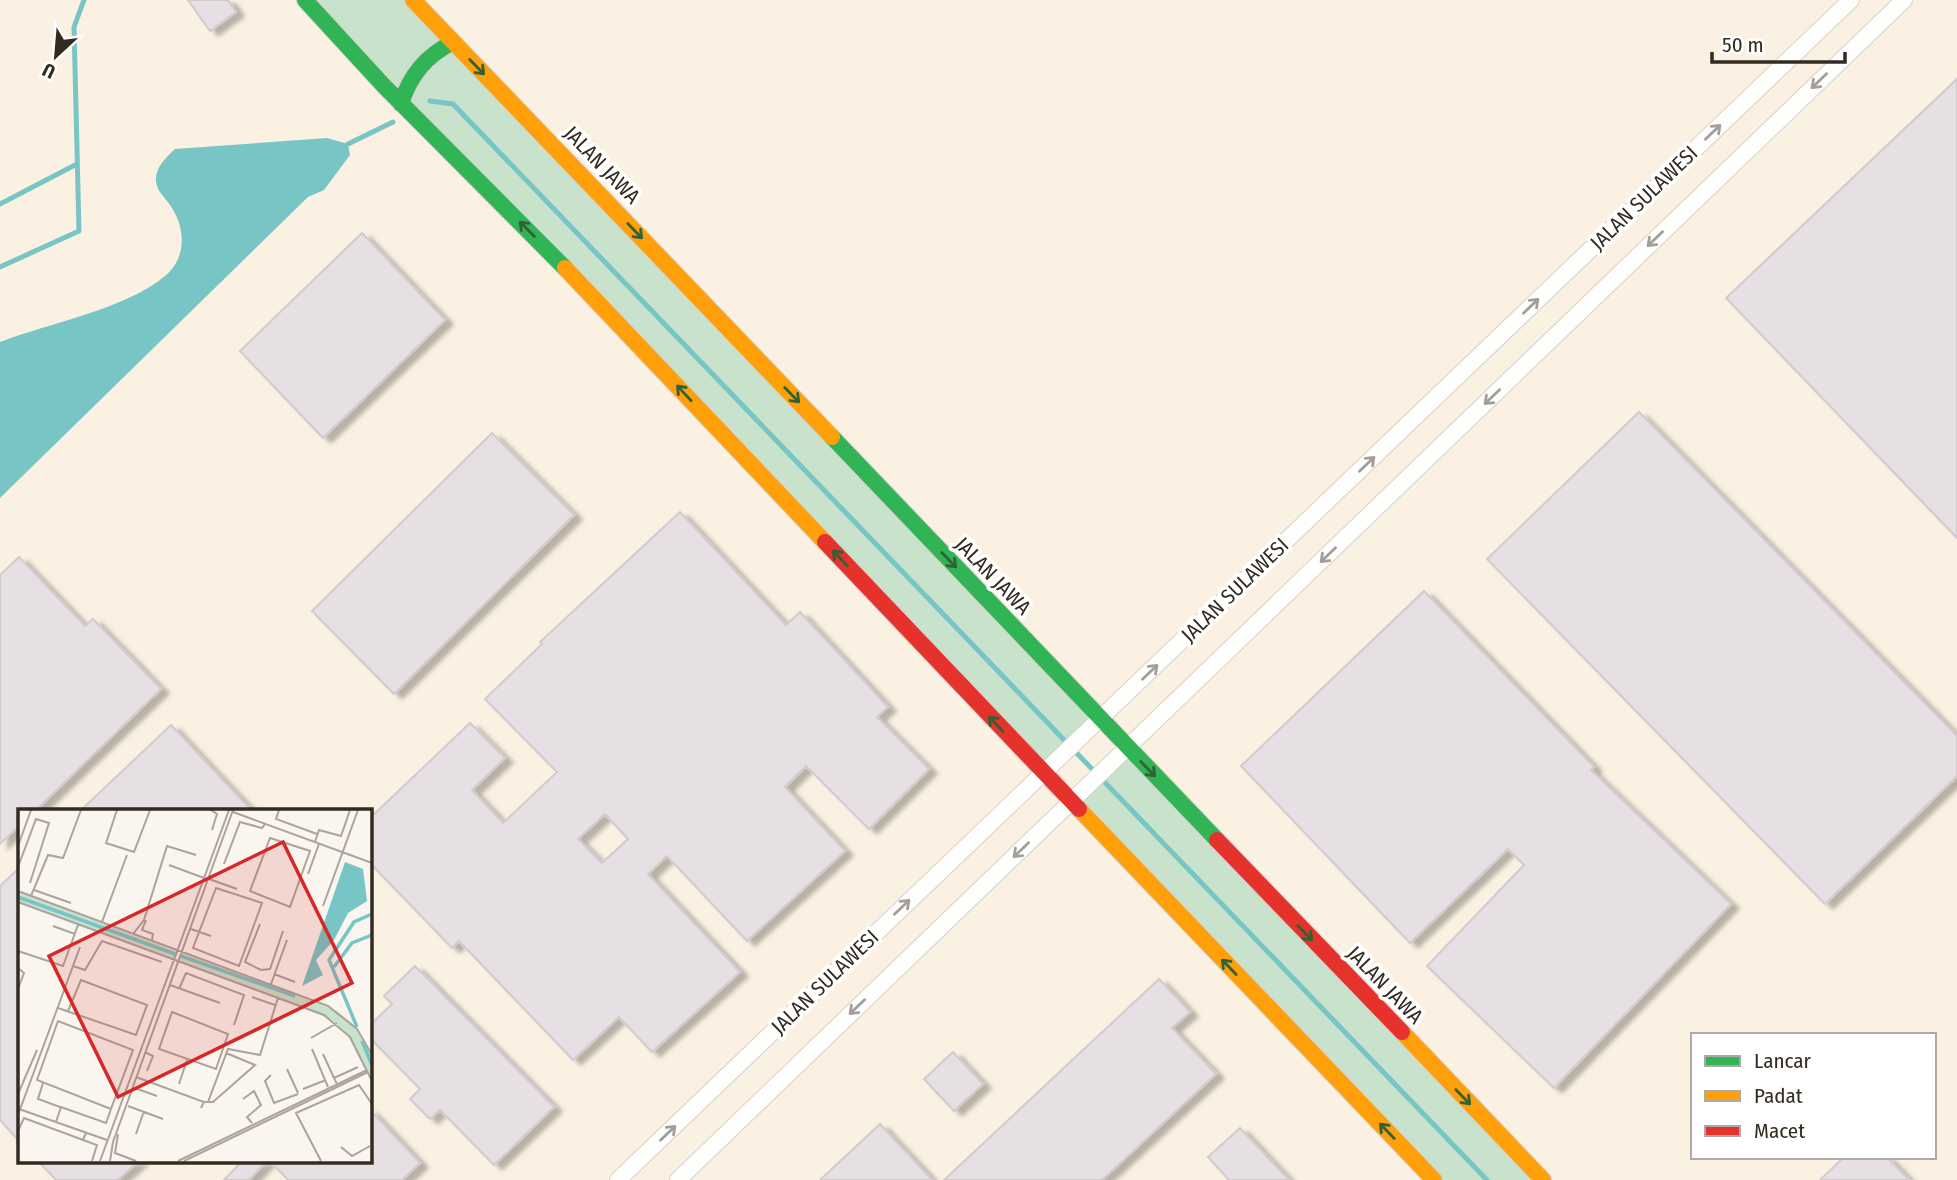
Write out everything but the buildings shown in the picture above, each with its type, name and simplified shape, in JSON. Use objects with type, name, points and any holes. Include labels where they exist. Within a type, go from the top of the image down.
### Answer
[{"type":"street","points":[[305,0],[401,104],[630,334],[1043,774],[1434,1180]]},
{"type":"street","name":"JALAN JAWA","points":[[413,0],[1122,753],[1543,1180]]},
{"type":"street","name":"JALAN SULAWESI","points":[[618,1180],[1851,0]]},
{"type":"street","name":"JALAN SULAWESI","points":[[677,1180],[1904,0]]},
{"type":"street","points":[[401,104],[411,77],[419,66],[429,56],[453,42]]},
{"type":"shaded area","points":[[0,0],[1957,0],[1957,1180],[0,1180]]},
{"type":"green space","points":[[307,0],[413,0],[1101,719],[1043,774]]},
{"type":"green space","points":[[1127,748],[1543,1180],[1434,1180],[1071,802]]},
{"type":"water","points":[[327,138],[348,144],[350,155],[324,190],[308,197],[0,498],[0,342],[130,298],[149,288],[172,269],[182,244],[180,226],[170,205],[158,189],[156,180],[160,165],[167,156],[175,149]]},
{"type":"waterway","points":[[0,267],[79,231],[74,27],[84,0]]},
{"type":"waterway","points":[[430,101],[453,104],[1487,1180]]},
{"type":"waterway","points":[[348,144],[393,122]]},
{"type":"waterway","points":[[0,204],[77,164]]},
{"type":"traffic: fast","points":[[305,0],[384,86],[565,268]]},
{"type":"traffic: fast","points":[[401,104],[420,67],[453,42]]},
{"type":"traffic: fast","points":[[832,437],[1217,840]]},
{"type":"traffic: slow","points":[[413,0],[832,437]]},
{"type":"traffic: slow","points":[[565,268],[825,542]]},
{"type":"traffic: slow","points":[[1079,809],[1434,1180]]},
{"type":"traffic: slow","points":[[1402,1032],[1543,1180]]},
{"type":"traffic: jam","points":[[825,542],[1079,809]]},
{"type":"traffic: jam","points":[[1217,840],[1402,1032]]}]
